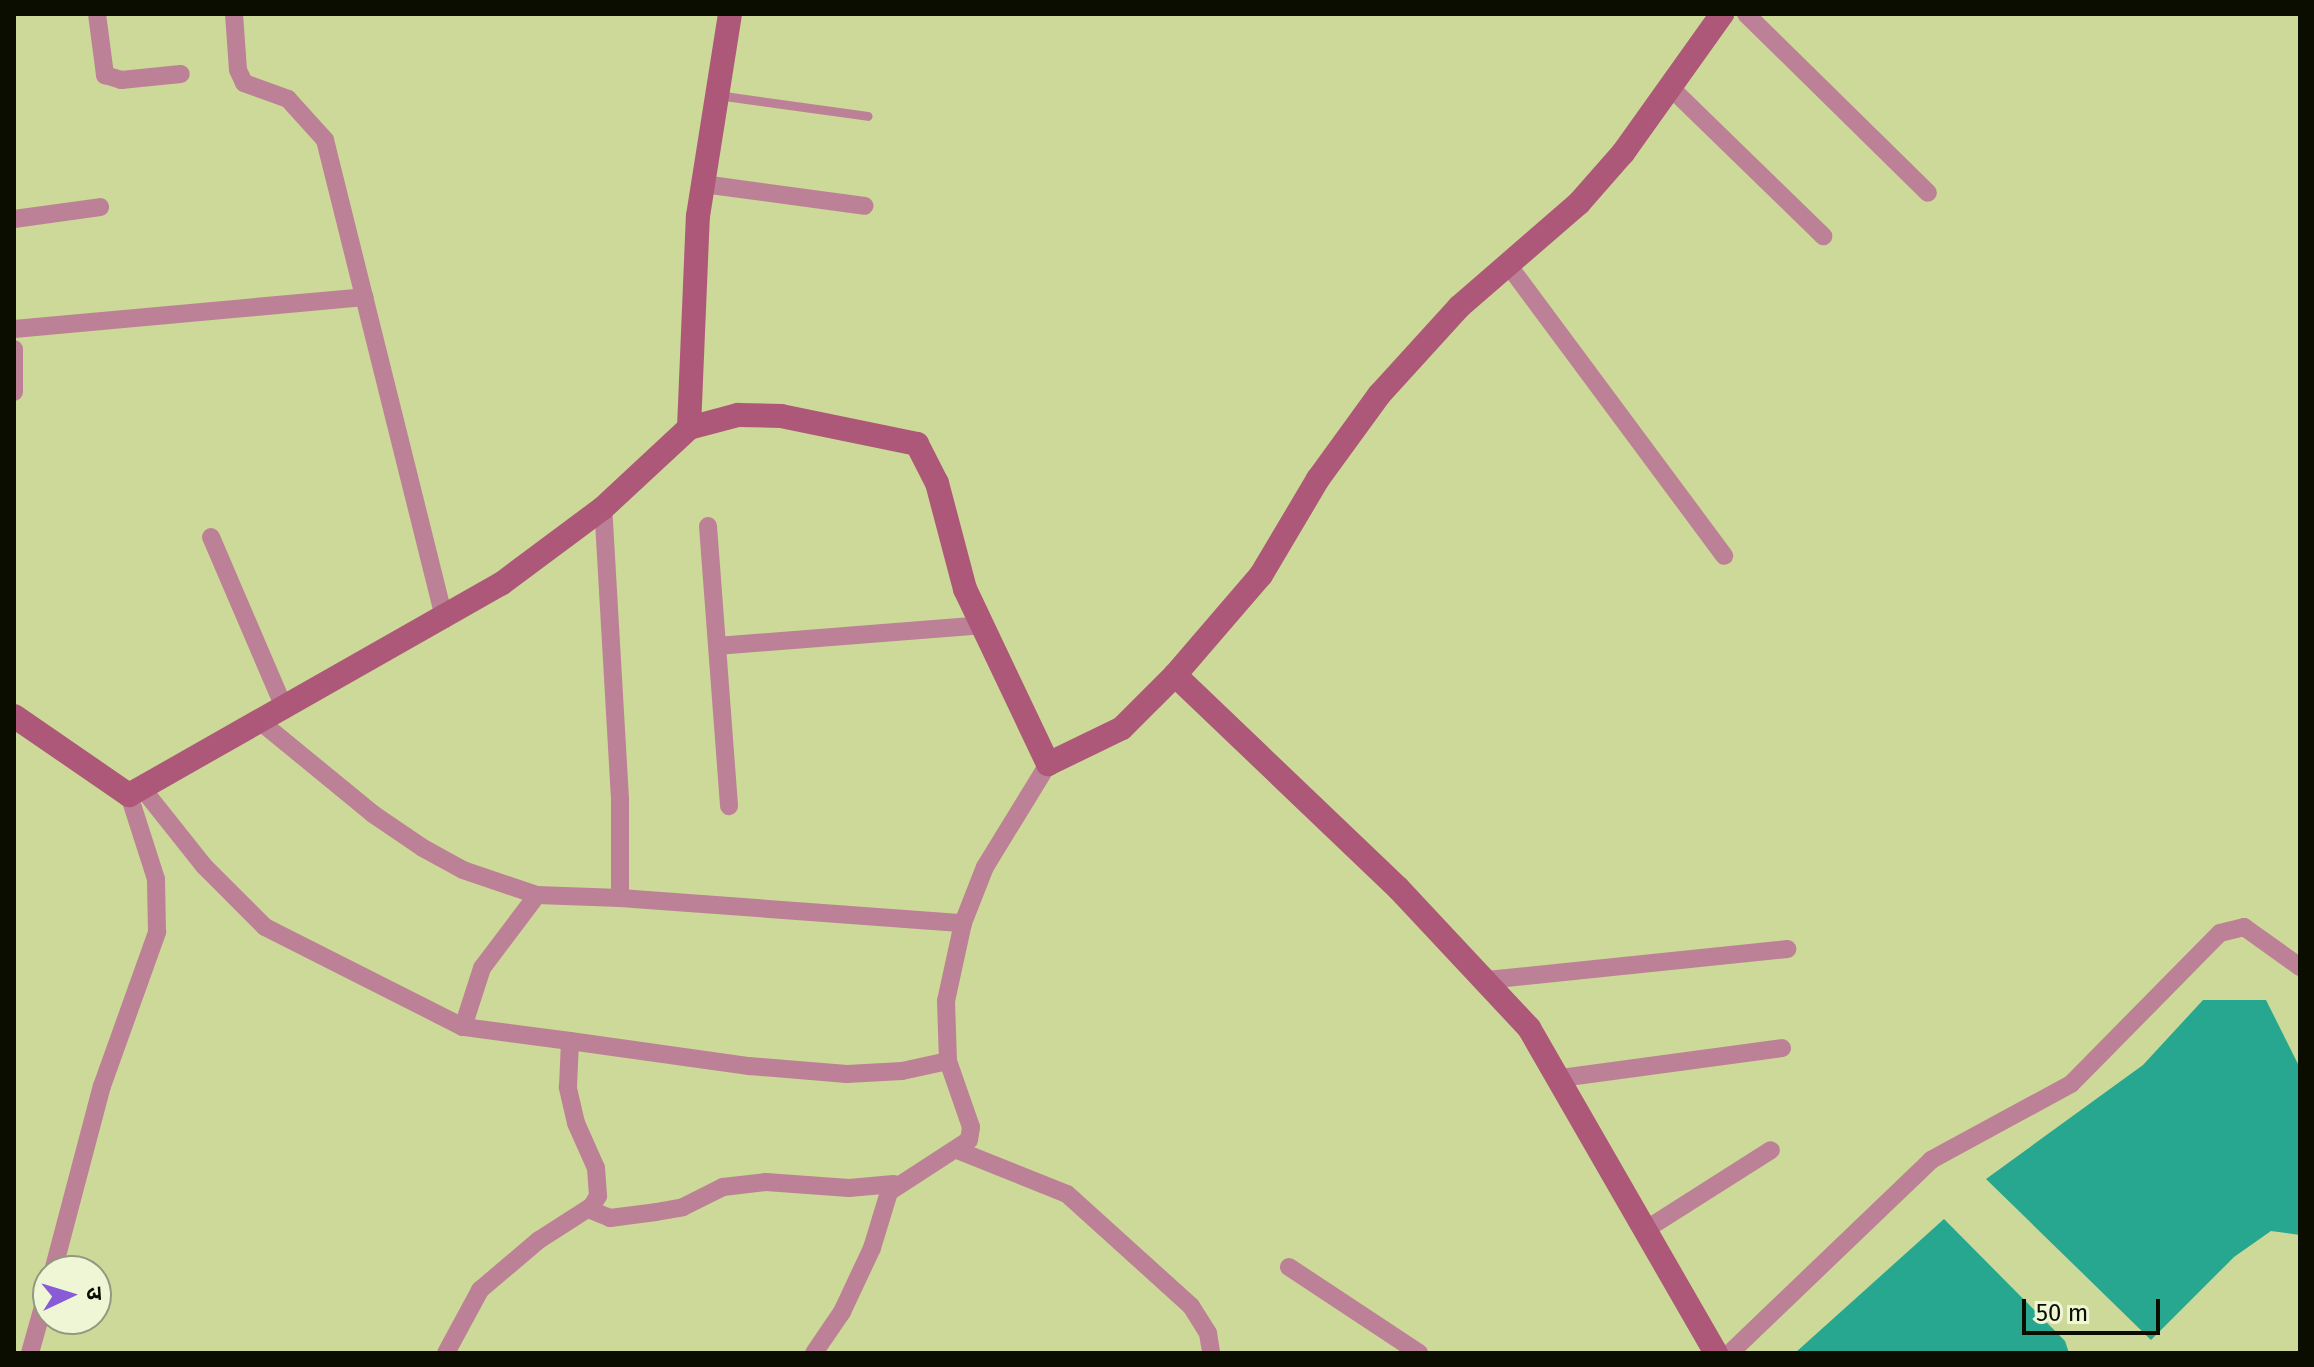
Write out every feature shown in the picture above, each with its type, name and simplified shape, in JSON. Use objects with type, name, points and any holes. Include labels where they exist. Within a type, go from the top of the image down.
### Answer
[{"type":"street","points":[[97,14],[105,75],[121,80],[181,74]]},
{"type":"street","points":[[234,14],[238,70],[244,83],[288,99],[325,140],[444,619]]},
{"type":"street","points":[[689,428],[692,282],[703,184],[730,14]]},
{"type":"street","points":[[588,1209],[610,1218],[656,1212],[683,1207],[723,1187],[766,1182],[849,1188],[894,1184],[957,1150],[969,1140],[971,1127],[948,1061],[946,1001],[963,923],[985,867],[1048,764],[1122,728],[1175,675],[1261,575],[1318,479],[1379,395],[1459,307],[1509,266],[1595,185],[1722,14]]},
{"type":"street","points":[[1746,14],[1928,193]]},
{"type":"street","points":[[1670,87],[1823,236]]},
{"type":"street","points":[[703,184],[865,206]]},
{"type":"street","points":[[14,219],[100,207]]},
{"type":"street","points":[[1509,266],[1724,556]]},
{"type":"street","points":[[14,329],[365,297]]},
{"type":"street","points":[[14,349],[14,392]]},
{"type":"street","points":[[136,792],[444,619],[603,508],[689,428],[738,415],[781,416],[917,444],[937,483],[950,544],[981,625],[1048,764]]},
{"type":"street","points":[[603,508],[620,799],[620,898]]},
{"type":"street","points":[[708,526],[729,806]]},
{"type":"street","points":[[211,537],[285,710]]},
{"type":"street","points":[[717,646],[981,625]]},
{"type":"street","points":[[1175,675],[1487,980],[1529,1028],[1561,1078],[1716,1353]]},
{"type":"street","points":[[14,716],[136,792],[265,927],[463,1027],[749,1066],[847,1074],[902,1071],[948,1061]]},
{"type":"street","points":[[262,723],[373,814],[423,848],[463,870],[537,895],[620,898],[963,923]]},
{"type":"street","points":[[57,1255],[102,1086],[157,932],[156,879],[136,792]]},
{"type":"street","points":[[463,1027],[482,968],[537,895]]},
{"type":"street","points":[[1730,1353],[1931,1160],[2071,1084],[2220,933],[2244,927],[2300,967]]},
{"type":"street","points":[[1487,980],[1787,949]]},
{"type":"street","points":[[446,1353],[480,1290],[520,1254],[596,1202],[598,1179],[573,1113],[570,1041]]},
{"type":"street","points":[[1561,1078],[1782,1048]]},
{"type":"street","points":[[957,1150],[1067,1194],[1191,1306],[1208,1333],[1211,1353]]},
{"type":"street","points":[[1645,1230],[1771,1150]]},
{"type":"street","points":[[814,1353],[842,1312],[894,1184]]},
{"type":"street","points":[[1289,1267],[1419,1353]]},
{"type":"lane","points":[[716,94],[868,116]]},
{"type":"water","points":[[2203,1000],[2266,1000],[2300,1068],[2300,1235],[2271,1231],[2234,1257],[2151,1340],[1986,1179],[2143,1065]]},
{"type":"water","points":[[1944,1219],[2065,1341],[2069,1353],[1795,1353]]}]
